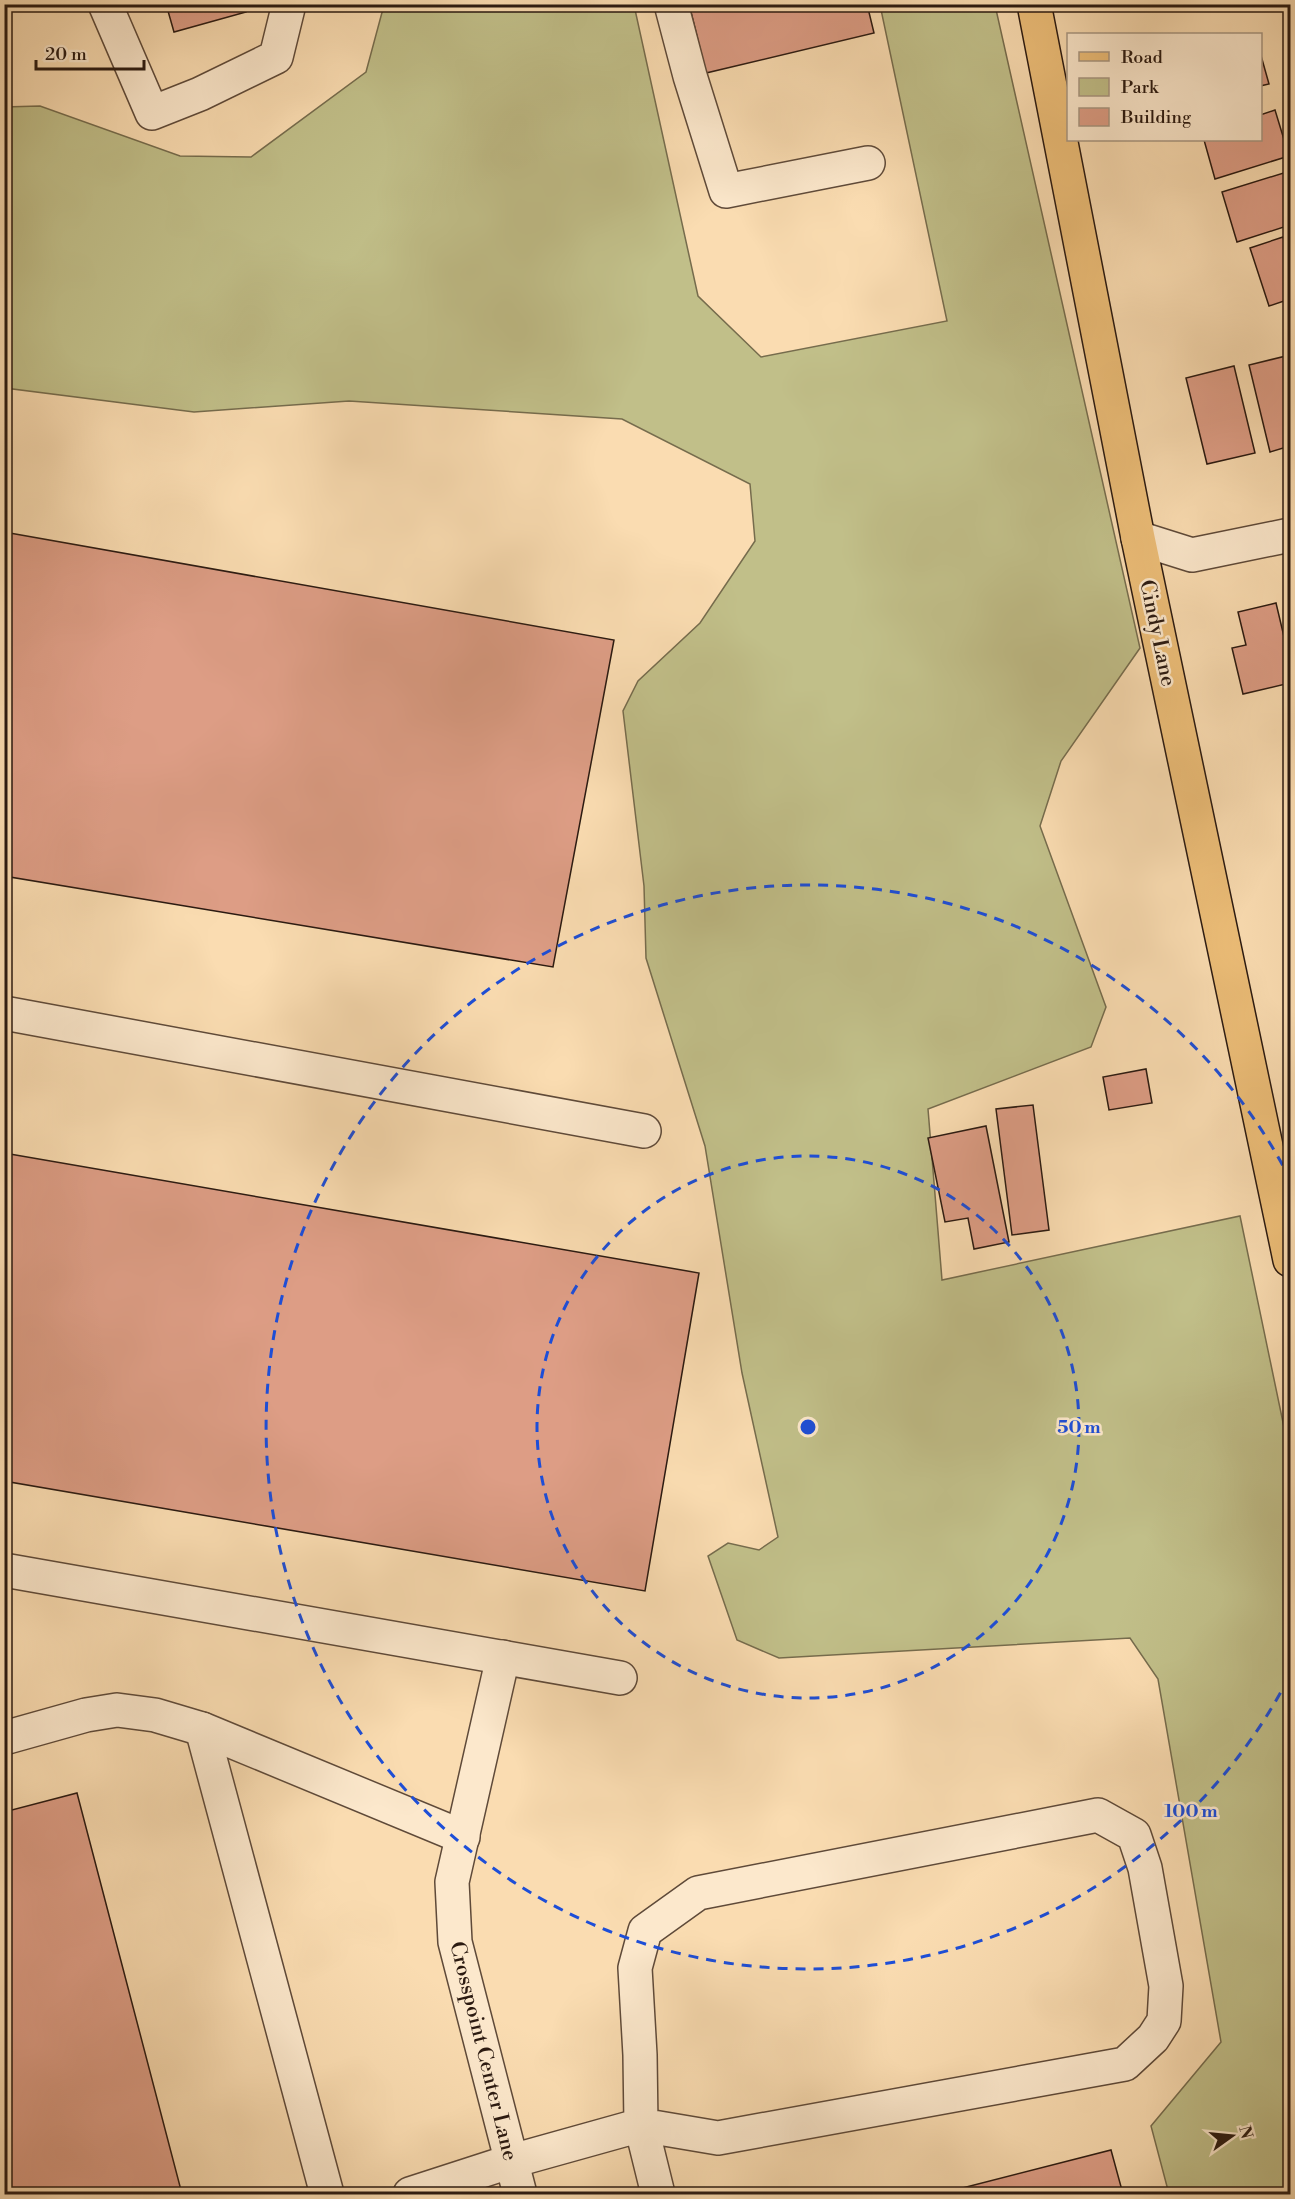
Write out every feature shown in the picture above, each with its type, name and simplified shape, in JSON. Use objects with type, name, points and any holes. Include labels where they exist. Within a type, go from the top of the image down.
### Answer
[{"type":"main road","name":"Cindy Lane","points":[[1034,4],[1138,538],[1290,1260]]},
{"type":"street","points":[[105,4],[152,113],[200,94],[276,57],[289,4]]},
{"type":"street","points":[[671,4],[690,76],[726,191],[868,163]]},
{"type":"street","points":[[1138,538],[1192,555],[1290,535]]},
{"type":"street","points":[[4,1013],[644,1131]]},
{"type":"street","points":[[4,1569],[620,1678]]},
{"type":"street","name":"Crosspoint Center Lane","points":[[503,1657],[452,1882],[455,1942],[520,2194]]},
{"type":"street","points":[[4,1738],[86,1715],[117,1710],[155,1715],[202,1729],[463,1837]]},
{"type":"street","points":[[202,1729],[327,2194]]},
{"type":"street","points":[[410,2194],[512,2161],[641,2125],[718,2138],[1125,2064],[1153,2038],[1164,2020],[1166,1986],[1145,1868],[1134,1835],[1098,1815],[698,1893],[645,1931],[634,1968],[640,2055],[641,2125],[658,2194]]},
{"type":"green space","points":[[384,5],[634,5],[698,296],[761,357],[947,321],[880,5],[995,5],[1140,648],[1061,761],[1040,826],[1106,1007],[1091,1047],[928,1109],[942,1280],[1240,1216],[1290,1456],[1290,2194],[1169,2194],[1151,2126],[1221,2042],[1158,1679],[1130,1638],[779,1658],[737,1640],[708,1556],[728,1543],[759,1550],[778,1537],[742,1373],[705,1146],[646,958],[644,886],[623,711],[638,681],[700,623],[755,541],[750,484],[622,419],[349,401],[194,412],[5,388],[4,107],[40,106],[180,156],[251,157],[366,72]]},
{"type":"building","points":[[166,4],[244,4],[246,12],[174,32]]},
{"type":"building","points":[[689,4],[867,4],[874,33],[706,73]]},
{"type":"building","points":[[1262,59],[1269,84],[1262,86]]},
{"type":"building","points":[[1275,110],[1289,156],[1215,179],[1204,141],[1262,141],[1262,114]]},
{"type":"building","points":[[1290,171],[1290,225],[1237,242],[1222,192]]},
{"type":"building","points":[[1283,237],[1288,251],[1290,250],[1290,299],[1269,306],[1250,248]]},
{"type":"building","points":[[1290,355],[1290,446],[1270,452],[1249,365]]},
{"type":"building","points":[[1234,366],[1255,453],[1207,464],[1186,378]]},
{"type":"building","points":[[4,532],[614,640],[553,967],[4,876]]},
{"type":"building","points":[[1276,603],[1290,662],[1290,683],[1243,694],[1232,648],[1246,645],[1238,612]]},
{"type":"building","points":[[1146,1069],[1152,1103],[1109,1110],[1103,1077]]},
{"type":"building","points":[[1033,1105],[1049,1230],[1012,1235],[996,1109]]},
{"type":"building","points":[[986,1126],[1009,1242],[974,1249],[968,1218],[945,1222],[928,1138]]},
{"type":"building","points":[[4,1153],[699,1273],[645,1591],[4,1481]]},
{"type":"building","points":[[77,1793],[182,2194],[4,2194],[4,1812]]},
{"type":"building","points":[[1111,2150],[1123,2194],[939,2194]]}]
